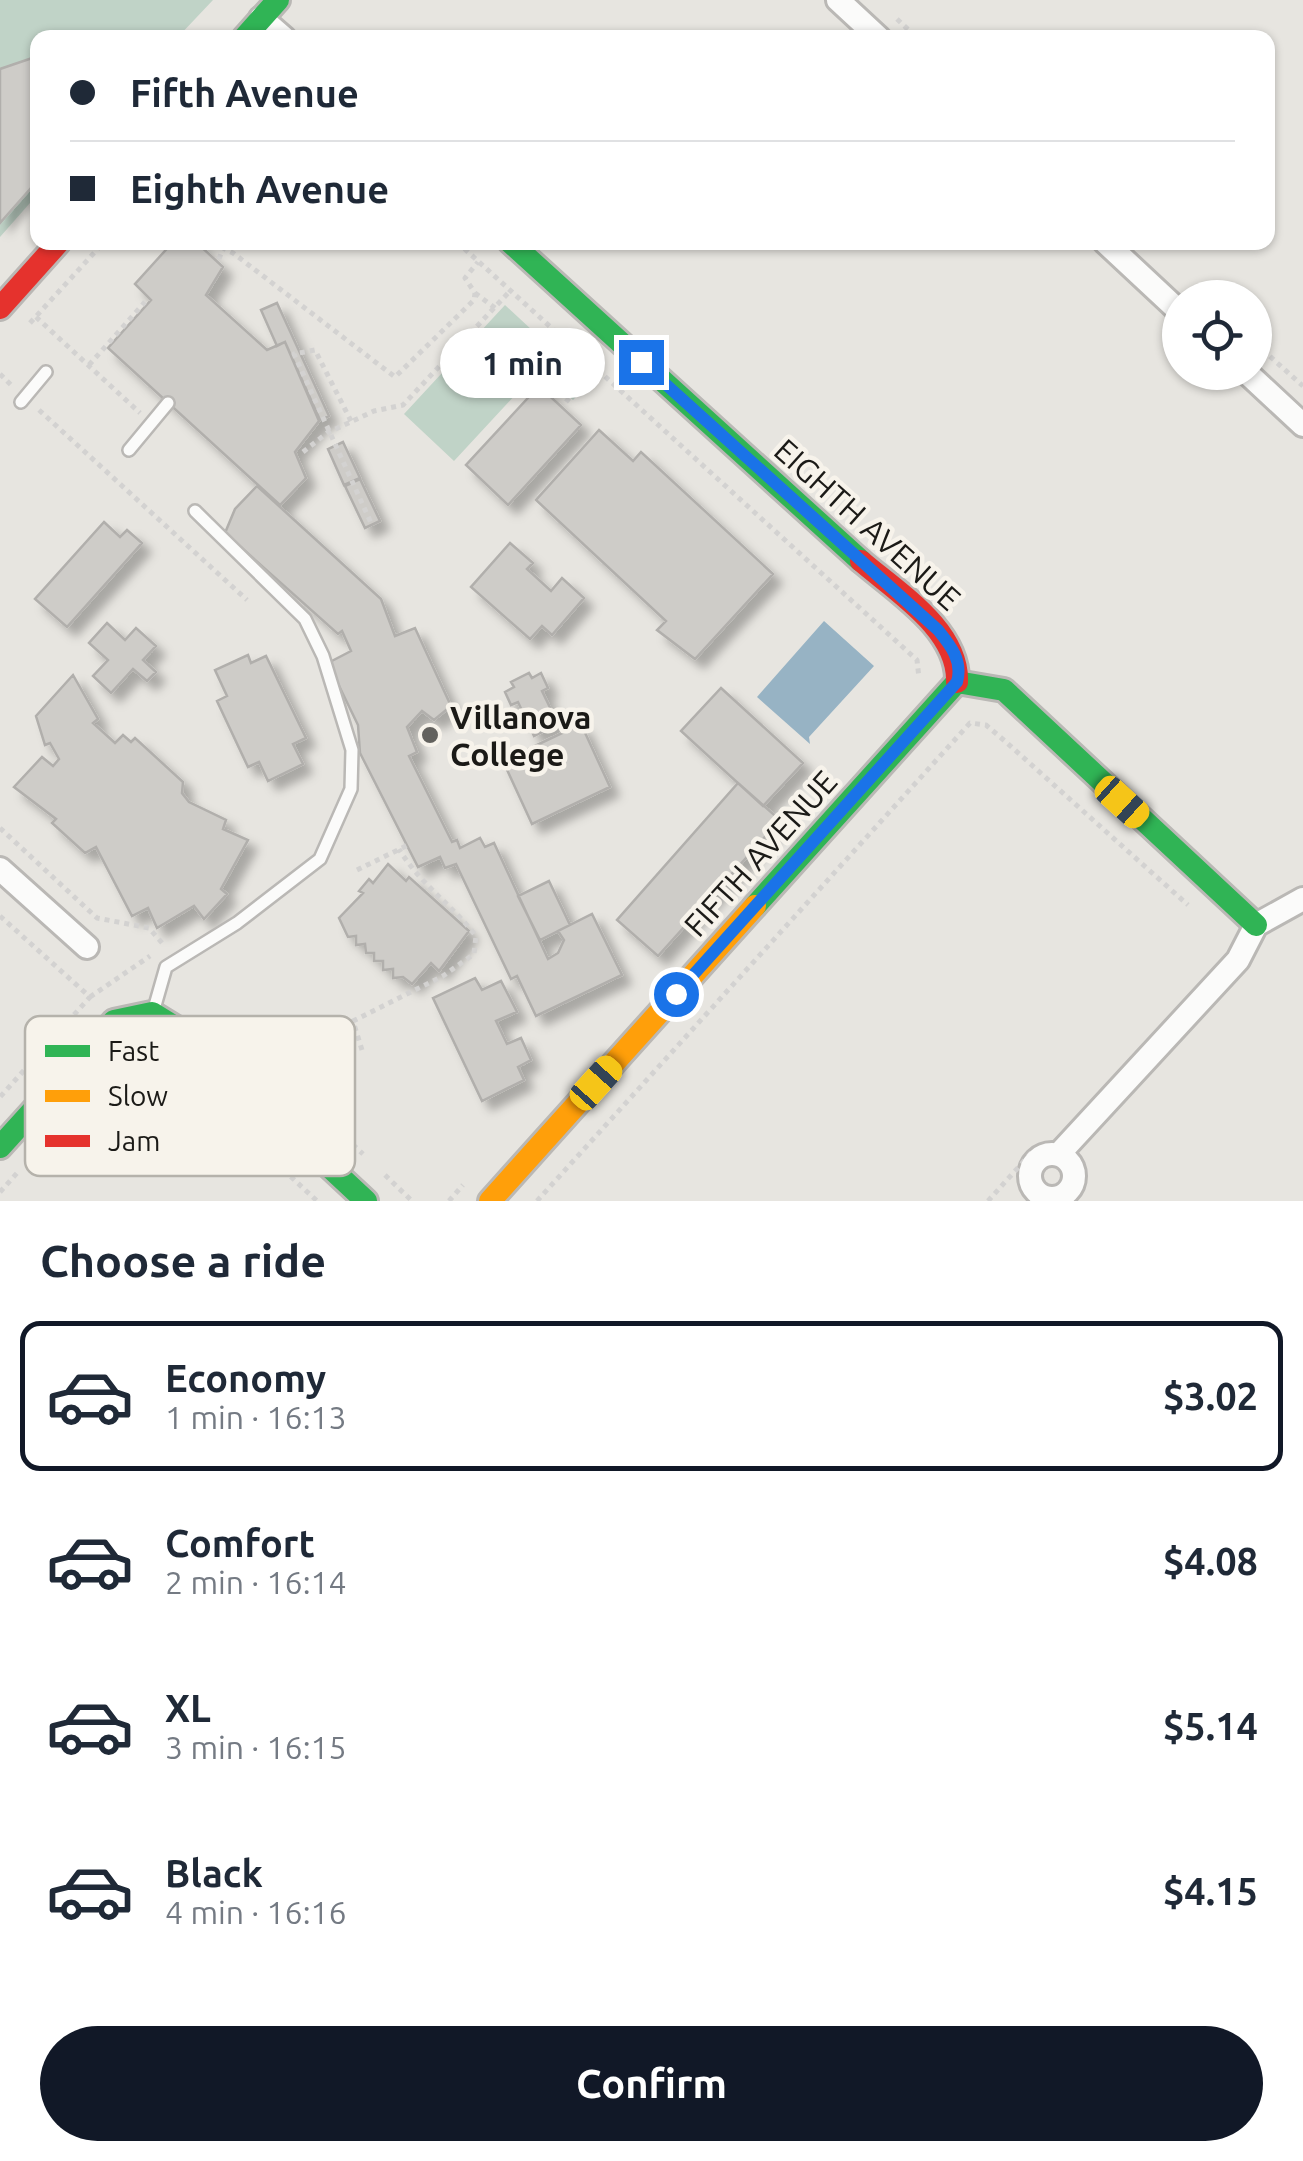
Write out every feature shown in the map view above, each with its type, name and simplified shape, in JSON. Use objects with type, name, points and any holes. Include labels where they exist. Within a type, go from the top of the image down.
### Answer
[{"type":"street","points":[[251,30],[278,0]]},
{"type":"street","points":[[838,0],[870,30]]},
{"type":"street","points":[[262,18],[275,30]]},
{"type":"street","points":[[0,308],[52,250]]},
{"type":"street","name":"EIGHTH AVENUE","points":[[519,250],[938,630],[958,661],[957,682]]},
{"type":"street","points":[[1114,250],[1162,295]]},
{"type":"street","points":[[1265,390],[1303,425]]},
{"type":"street","points":[[957,682],[1004,690],[1256,926]]},
{"type":"street","name":"FIFTH AVENUE","points":[[490,1201],[957,682]]},
{"type":"street","points":[[0,869],[87,947]]},
{"type":"street","points":[[1049,1149],[1072,1166],[1075,1196],[1054,1199],[1026,1194],[1034,1162],[1050,1154],[1049,1149],[1238,960],[1256,926],[1303,899]]},
{"type":"street","points":[[133,1016],[148,1016]]},
{"type":"street","points":[[0,1147],[25,1119]]},
{"type":"street","points":[[339,1176],[366,1201]]},
{"type":"lane","points":[[23,400],[46,372]]},
{"type":"lane","points":[[129,450],[168,403]]},
{"type":"lane","points":[[143,1014],[166,967],[237,923],[320,859],[351,789],[352,750],[324,656],[304,619],[195,511]]},
{"type":"path","points":[[30,323],[97,250]]},
{"type":"path","points":[[218,259],[222,250]]},
{"type":"path","points":[[227,250],[395,377],[474,300],[475,293]]},
{"type":"path","points":[[465,250],[917,660],[922,674],[917,682]]},
{"type":"path","points":[[478,262],[465,278],[475,293],[494,308]]},
{"type":"path","points":[[303,452],[327,433],[352,421],[374,411],[403,406],[510,291]]},
{"type":"path","points":[[89,365],[145,302]]},
{"type":"path","points":[[36,317],[152,423]]},
{"type":"path","points":[[352,421],[315,350],[294,354],[372,526]]},
{"type":"path","points":[[1272,358],[1303,386]]},
{"type":"path","points":[[0,374],[23,400],[246,600]]},
{"type":"path","points":[[534,374],[570,402]]},
{"type":"path","points":[[537,1201],[970,723],[986,725],[1201,917]]},
{"type":"path","points":[[357,870],[408,845]]},
{"type":"path","points":[[355,1020],[442,976],[474,954],[476,936],[450,905],[418,880],[399,849]]},
{"type":"path","points":[[0,916],[90,997]]},
{"type":"path","points":[[73,1016],[90,997],[164,945]]},
{"type":"path","points":[[87,947],[112,982],[143,1014]]},
{"type":"path","points":[[355,1027],[362,1050]]},
{"type":"path","points":[[0,1097],[25,1069]]},
{"type":"path","points":[[988,1201],[1049,1149]]},
{"type":"path","points":[[0,1192],[24,1166]]},
{"type":"path","points":[[449,1201],[476,1171]]},
{"type":"path","points":[[290,1176],[317,1201]]},
{"type":"green space","points":[[0,0],[213,0],[185,30],[30,30],[30,203],[0,237]]},
{"type":"green space","points":[[505,305],[589,383],[573,400],[540,370],[554,353],[454,461],[404,414]]},
{"type":"water","points":[[824,621],[874,666],[809,737],[810,744],[757,697]]},
{"type":"building","points":[[30,59],[30,189],[0,223],[0,69]]},
{"type":"building","points":[[166,250],[205,250],[223,267],[206,295],[267,350],[285,342],[319,421],[295,452],[306,478],[280,505],[108,348],[151,300],[135,284]]},
{"type":"building","points":[[277,303],[329,416],[320,420],[285,342],[277,346],[261,310]]},
{"type":"building","points":[[539,386],[581,425],[508,505],[466,465]]},
{"type":"building","points":[[599,430],[633,461],[641,452],[773,574],[695,659],[657,630],[666,621],[536,500]]},
{"type":"building","points":[[343,442],[360,478],[344,485],[328,449]]},
{"type":"building","points":[[360,479],[380,521],[365,528],[345,486]]},
{"type":"building","points":[[257,486],[381,599],[395,636],[415,628],[451,706],[434,720],[422,711],[407,727],[417,752],[409,756],[452,842],[457,840],[460,848],[480,838],[485,847],[494,843],[548,959],[558,953],[564,940],[558,931],[592,914],[622,975],[536,1016],[517,976],[511,979],[456,864],[445,868],[440,857],[418,867],[360,753],[358,725],[328,663],[351,651],[342,631],[338,634],[225,533],[235,509]]},
{"type":"building","points":[[104,522],[120,537],[127,530],[142,543],[67,627],[35,599]]},
{"type":"building","points":[[510,543],[533,563],[527,569],[551,591],[562,578],[584,598],[552,635],[542,626],[530,639],[471,587]]},
{"type":"building","points":[[107,623],[125,640],[136,628],[156,646],[143,660],[156,672],[147,681],[133,669],[111,693],[93,676],[108,660],[89,643]]},
{"type":"building","points":[[248,655],[251,663],[266,656],[306,738],[293,744],[303,764],[268,781],[259,762],[248,767],[217,701],[227,696],[215,670]]},
{"type":"building","points":[[529,673],[532,678],[541,673],[548,688],[542,691],[558,724],[534,736],[518,702],[511,705],[505,692],[514,687],[511,682]]},
{"type":"building","points":[[73,675],[98,719],[93,723],[115,743],[123,735],[131,742],[135,738],[183,782],[182,793],[189,802],[226,820],[223,829],[248,840],[221,889],[227,894],[204,919],[194,906],[157,928],[148,908],[132,916],[96,847],[85,853],[52,823],[56,819],[14,787],[42,757],[53,766],[59,759],[50,743],[45,745],[36,716]]},
{"type":"building","points":[[721,688],[803,763],[763,806],[681,731]]},
{"type":"building","points":[[581,724],[610,787],[532,824],[503,761]]},
{"type":"building","points":[[738,783],[780,820],[658,956],[617,920]]},
{"type":"building","points":[[388,864],[406,881],[409,877],[469,931],[439,971],[431,963],[412,984],[403,977],[393,978],[393,969],[383,970],[383,961],[374,961],[374,953],[366,953],[365,944],[356,945],[356,936],[348,937],[339,918],[363,893],[359,891],[369,879],[373,883]]},
{"type":"building","points":[[549,881],[570,925],[540,940],[518,896]]},
{"type":"building","points":[[475,978],[482,990],[501,981],[517,1012],[496,1021],[507,1044],[521,1038],[531,1060],[518,1067],[524,1080],[482,1101],[433,998]]},
{"type":"traffic: fast","points":[[251,30],[278,0]]},
{"type":"traffic: fast","points":[[519,250],[861,561]]},
{"type":"traffic: fast","points":[[957,682],[1004,690],[1256,925]]},
{"type":"traffic: fast","points":[[755,906],[957,682]]},
{"type":"traffic: fast","points":[[138,1016],[157,1016]]},
{"type":"traffic: fast","points":[[0,1147],[25,1119]]},
{"type":"traffic: fast","points":[[339,1176],[366,1201]]},
{"type":"traffic: slow","points":[[490,1201],[755,906]]},
{"type":"traffic: jam","points":[[0,308],[52,250]]},
{"type":"traffic: jam","points":[[861,561],[908,599],[937,629],[955,663],[957,682]]},
{"type":"place","name":"Villanova College","points":[[430,735]]},
{"type":"route","points":[[641,362],[938,630],[953,650],[959,674],[957,682],[676,994]]}]
